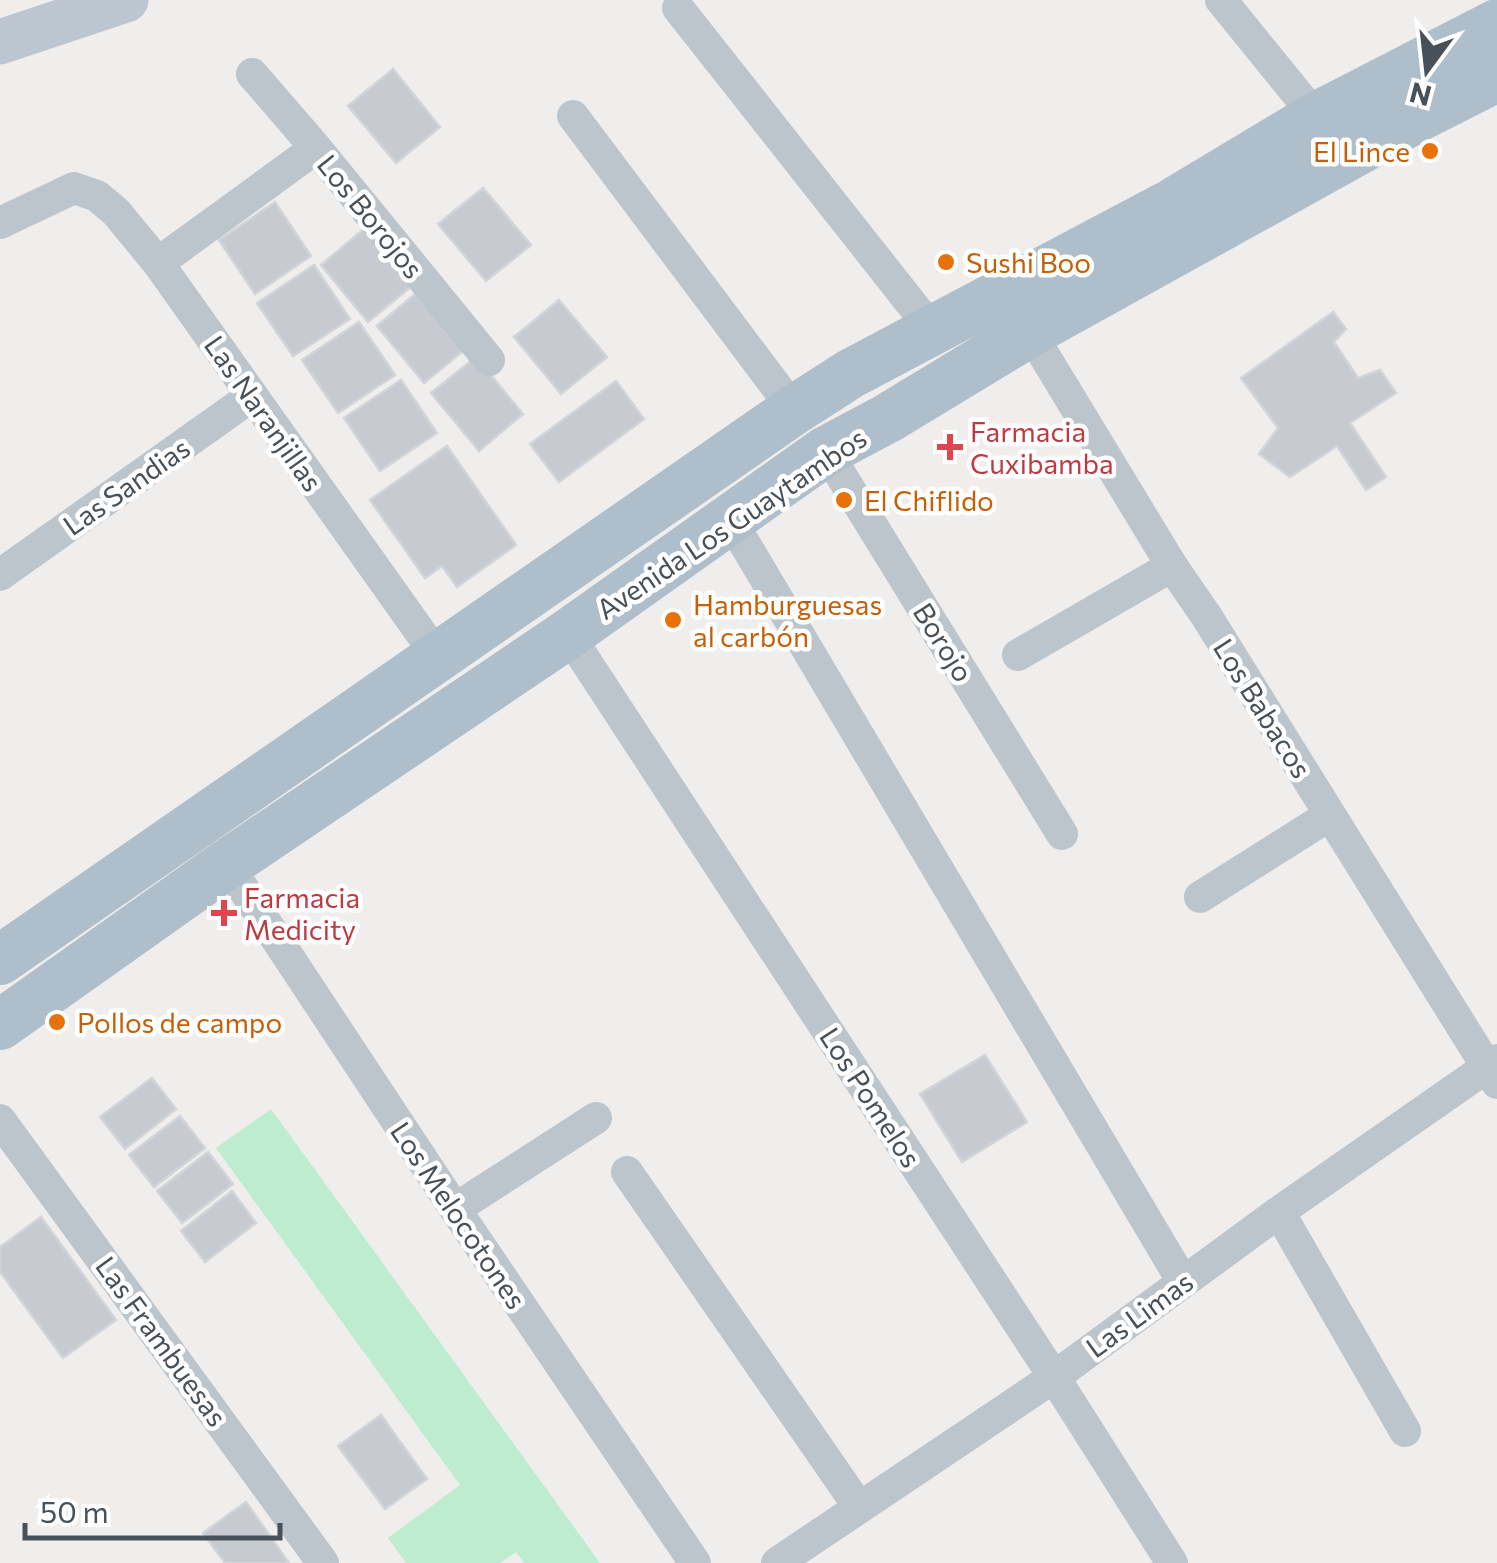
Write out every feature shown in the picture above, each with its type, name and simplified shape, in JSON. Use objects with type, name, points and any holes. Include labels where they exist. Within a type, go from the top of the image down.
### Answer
[{"type":"main road","points":[[0,42],[126,0]]},
{"type":"main road","name":"Avenida Los Guaytambos","points":[[0,960],[850,374],[1173,204],[1316,117],[1497,24]]},
{"type":"main road","name":"Avenida Los Guaytambos","points":[[0,1025],[227,864],[568,634],[826,451],[1030,332],[1497,77]]},
{"type":"street","points":[[1221,0],[1316,117]]},
{"type":"street","points":[[678,8],[933,331]]},
{"type":"street","name":"Los Borojos","points":[[252,74],[489,360]]},
{"type":"street","points":[[574,116],[794,410]]},
{"type":"street","points":[[158,263],[316,148]]},
{"type":"street","name":"Las Naranjillas","points":[[0,223],[74,188],[96,196],[116,212],[158,263],[438,657]]},
{"type":"street","name":"Los Babacos","points":[[1030,332],[1172,566],[1494,1070]]},
{"type":"street","name":"Las Sandias","points":[[0,575],[252,396]]},
{"type":"street","name":"Borojo","points":[[826,451],[1062,834]]},
{"type":"street","points":[[730,519],[1183,1282]]},
{"type":"street","points":[[1018,655],[1172,566]]},
{"type":"street","name":"Los Pomelos","points":[[568,634],[1054,1376],[1172,1563]]},
{"type":"street","points":[[1200,897],[1330,814]]},
{"type":"street","name":"Los Melocotones","points":[[227,864],[454,1209],[695,1563]]},
{"type":"street","name":"Las Limas","points":[[777,1563],[1054,1376],[1279,1212],[1494,1070]]},
{"type":"street","points":[[454,1209],[596,1118]]},
{"type":"street","name":"Las Frambuesas","points":[[0,1120],[322,1563]]},
{"type":"street","points":[[628,1172],[860,1507]]},
{"type":"street","points":[[1279,1212],[1405,1431]]},
{"type":"green space","points":[[271,1109],[600,1563],[524,1563],[516,1552],[500,1563],[406,1563],[388,1538],[460,1485],[216,1148]]},
{"type":"building","points":[[393,69],[440,127],[396,163],[348,106]]},
{"type":"building","points":[[483,188],[531,245],[486,281],[438,224]]},
{"type":"building","points":[[275,202],[311,256],[255,294],[219,240]]},
{"type":"building","points":[[365,228],[413,285],[368,322],[321,265]]},
{"type":"building","points":[[314,265],[350,319],[293,356],[257,303]]},
{"type":"building","points":[[421,289],[469,346],[424,383],[377,326]]},
{"type":"building","points":[[559,300],[607,357],[561,394],[514,337]]},
{"type":"building","points":[[1333,312],[1346,329],[1334,342],[1358,378],[1380,370],[1396,393],[1350,423],[1386,477],[1366,490],[1337,446],[1290,477],[1259,454],[1278,428],[1241,378]]},
{"type":"building","points":[[359,322],[395,375],[338,413],[302,360]]},
{"type":"building","points":[[476,357],[523,414],[479,451],[431,393]]},
{"type":"building","points":[[401,380],[437,433],[380,471],[344,418]]},
{"type":"building","points":[[616,381],[644,419],[559,482],[530,444]]},
{"type":"building","points":[[447,446],[516,545],[457,587],[442,566],[425,578],[370,500]]},
{"type":"building","points":[[985,1055],[1027,1122],[962,1162],[920,1094]]},
{"type":"building","points":[[152,1078],[176,1109],[125,1149],[100,1117]]},
{"type":"building","points":[[180,1116],[205,1148],[154,1187],[129,1155]]},
{"type":"building","points":[[208,1152],[233,1184],[182,1223],[157,1191]]},
{"type":"building","points":[[232,1191],[256,1223],[205,1262],[181,1231]]},
{"type":"building","points":[[41,1217],[116,1320],[63,1358],[0,1272],[0,1247]]},
{"type":"building","points":[[381,1415],[427,1479],[385,1509],[338,1446]]},
{"type":"building","points":[[246,1502],[289,1563],[225,1563],[203,1533]]},
{"type":"place","name":"El Lince","points":[[1430,151]]},
{"type":"place","name":"Sushi Boo","points":[[946,262]]},
{"type":"place","name":"Farmacia Cuxibamba","points":[[950,447]]},
{"type":"place","name":"El Chiflido","points":[[844,500]]},
{"type":"place","name":"Hamburguesas al carbón","points":[[673,620]]},
{"type":"place","name":"Farmacia Medicity","points":[[224,913]]},
{"type":"place","name":"Pollos de campo","points":[[57,1022]]}]
